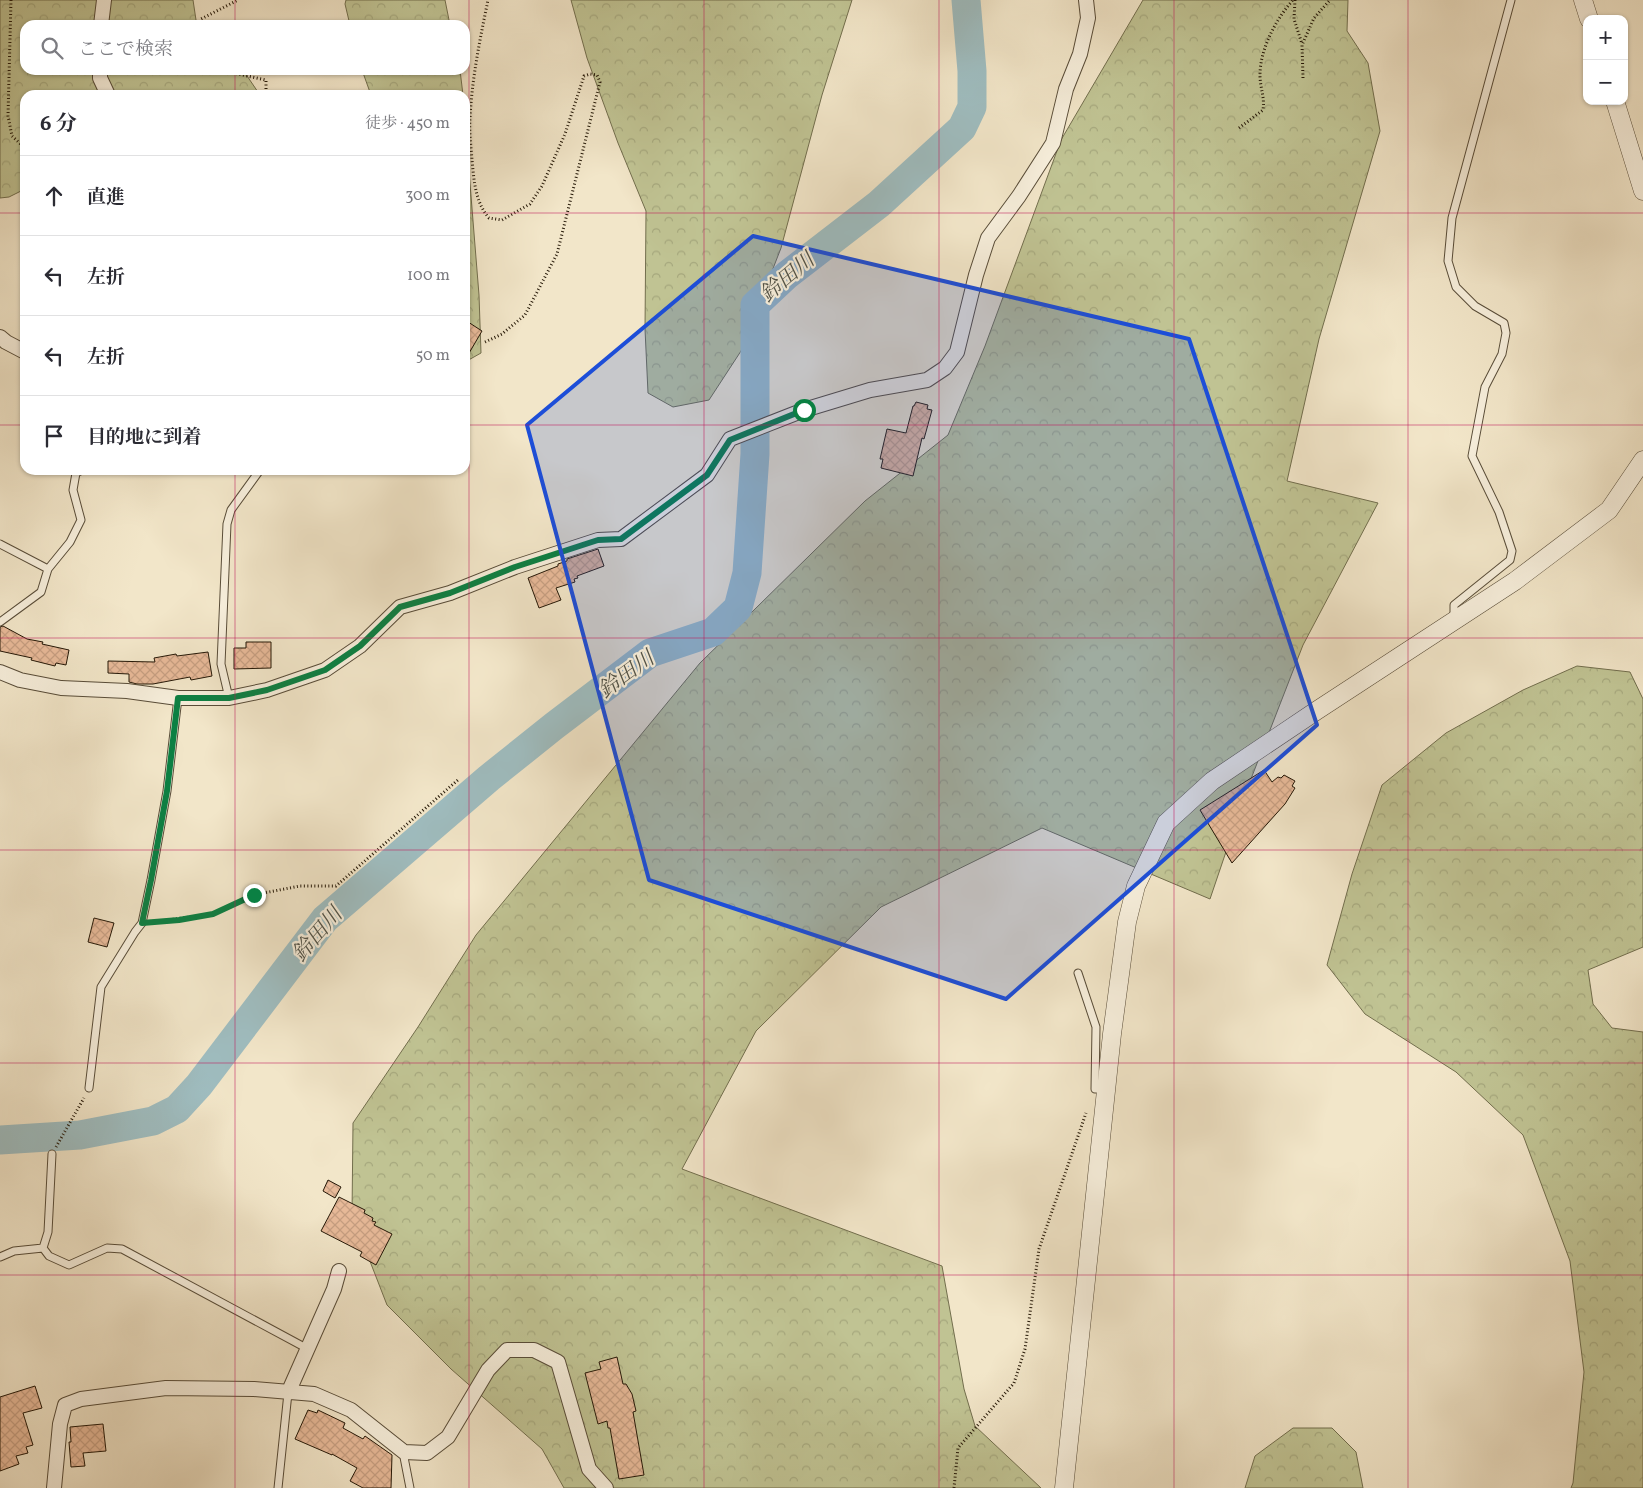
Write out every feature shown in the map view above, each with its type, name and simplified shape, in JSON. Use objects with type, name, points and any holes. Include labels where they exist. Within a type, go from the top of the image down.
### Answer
[{"type":"street","points":[[102,20],[104,0]]},
{"type":"street","points":[[0,672],[20,680],[61,688],[127,691],[178,698],[229,698],[267,690],[325,670],[360,646],[400,607],[450,593],[515,567],[598,540],[621,539],[707,475],[730,440],[804,410],[870,390],[927,380],[945,368],[957,352],[976,275],[988,238],[1019,196],[1053,143],[1066,89],[1080,54],[1088,18],[1086,0]]},
{"type":"street","points":[[1583,0],[1588,15]]},
{"type":"street","points":[[100,75],[106,90]]},
{"type":"street","points":[[1616,105],[1643,191]]},
{"type":"street","points":[[0,337],[20,349]]},
{"type":"street","points":[[1064,1488],[1101,1089],[1112,1034],[1127,922],[1136,886],[1166,824],[1212,781],[1515,581],[1609,510],[1643,460]]},
{"type":"street","points":[[288,1392],[334,1289],[339,1271]]},
{"type":"street","points":[[54,1488],[60,1424],[65,1405],[81,1399],[166,1388],[254,1389],[314,1394],[351,1410],[403,1452],[428,1453],[448,1437],[488,1370],[507,1350],[534,1350],[558,1362],[589,1469],[606,1488]]},
{"type":"lane","points":[[1454,620],[1454,605],[1510,560],[1512,551],[1499,512],[1472,456],[1485,387],[1502,354],[1506,333],[1504,323],[1475,306],[1456,287],[1448,261],[1452,218],[1511,0]]},
{"type":"lane","points":[[0,622],[41,592],[48,569],[70,542],[81,520],[73,490],[76,475]]},
{"type":"lane","points":[[229,698],[221,664],[227,524],[231,510],[256,475]]},
{"type":"lane","points":[[0,544],[48,569]]},
{"type":"lane","points":[[89,1088],[101,987],[134,932],[142,923],[167,791],[178,698]]},
{"type":"lane","points":[[1078,973],[1096,1027],[1101,1089]]},
{"type":"lane","points":[[43,1248],[48,1232],[52,1154]]},
{"type":"lane","points":[[0,1257],[14,1251],[43,1248]]},
{"type":"lane","points":[[43,1248],[49,1256],[69,1265],[107,1248],[122,1249],[308,1349]]},
{"type":"lane","points":[[278,1488],[288,1392]]},
{"type":"lane","points":[[403,1452],[410,1488]]},
{"type":"path","points":[[11,0],[8,116],[12,136],[20,143]]},
{"type":"path","points":[[200,20],[238,0]]},
{"type":"path","points":[[485,342],[502,334],[525,315],[557,254],[600,82],[597,75],[590,74],[584,76],[565,134],[542,186],[530,204],[502,220],[489,218],[482,210],[476,192],[470,119],[475,64],[488,0]]},
{"type":"path","points":[[1294,0],[1294,19],[1302,45],[1303,78]]},
{"type":"path","points":[[1239,128],[1263,110],[1264,100],[1260,70],[1265,50],[1283,11],[1294,0]]},
{"type":"path","points":[[1302,45],[1314,18],[1330,0]]},
{"type":"path","points":[[242,75],[266,80],[266,90]]},
{"type":"path","points":[[142,923],[179,920],[213,914],[254,895],[300,886],[336,886],[459,779]]},
{"type":"path","points":[[52,1154],[89,1088]]},
{"type":"path","points":[[954,1488],[958,1448],[1014,1383],[1025,1349],[1039,1249],[1101,1089]]},
{"type":"highlighted area","points":[[753,236],[1189,339],[1317,725],[1006,999],[649,880],[527,425]]},
{"type":"green space","points":[[0,0],[193,0],[196,20],[20,20],[20,75],[246,75],[257,90],[20,90],[20,192],[9,197],[0,198]]},
{"type":"green space","points":[[346,0],[445,0],[449,20],[349,20],[345,4]]},
{"type":"green space","points":[[571,0],[852,0],[822,95],[781,248],[741,351],[709,400],[673,407],[648,393],[645,329],[646,211],[618,143],[587,58]]},
{"type":"green space","points":[[1143,0],[1348,0],[1347,31],[1368,63],[1380,131],[1319,339],[1287,481],[1378,503],[1303,645],[1249,784],[1210,899],[1042,828],[881,907],[756,1031],[682,1169],[942,1266],[964,1389],[975,1426],[1041,1488],[564,1488],[542,1449],[451,1369],[387,1305],[352,1215],[353,1123],[418,1027],[476,935],[700,663],[865,501],[948,435],[985,346],[1061,140]]},
{"type":"green space","points":[[364,75],[461,75],[462,90],[369,90]]},
{"type":"green space","points":[[470,184],[479,295],[481,353],[470,359]]},
{"type":"green space","points":[[1577,666],[1630,672],[1643,699],[1643,947],[1588,970],[1593,1004],[1612,1028],[1643,1032],[1643,1488],[1571,1488],[1584,1372],[1570,1261],[1523,1135],[1456,1072],[1365,1014],[1327,965],[1352,874],[1382,785],[1446,733],[1523,690]]},
{"type":"green space","points":[[1293,1428],[1332,1428],[1356,1452],[1363,1488],[1245,1488],[1255,1456]]},
{"type":"building","points":[[470,323],[482,331],[470,351]]},
{"type":"building","points":[[916,402],[928,405],[927,409],[932,410],[924,439],[922,438],[913,476],[881,468],[883,459],[880,459],[887,429],[906,433],[913,406]]},
{"type":"building","points":[[598,549],[604,566],[577,576],[578,578],[574,579],[575,582],[556,588],[561,600],[539,608],[528,578],[558,566],[558,564],[567,561],[567,559]]},
{"type":"building","points":[[3,626],[27,639],[69,650],[66,665],[56,663],[55,666],[31,660],[32,658],[0,651],[0,627]]},
{"type":"building","points":[[246,642],[271,642],[271,668],[234,669],[234,648],[246,648]]},
{"type":"building","points":[[208,652],[212,676],[191,680],[190,677],[153,684],[137,684],[129,682],[129,674],[108,673],[108,661],[155,662],[154,658],[176,654],[177,656]]},
{"type":"building","points":[[1264,770],[1272,782],[1284,775],[1295,781],[1292,786],[1295,788],[1285,804],[1232,863],[1200,810]]},
{"type":"building","points":[[94,918],[114,923],[107,947],[88,942]]},
{"type":"building","points":[[328,1180],[341,1187],[335,1198],[323,1191]]},
{"type":"building","points":[[339,1197],[365,1210],[364,1213],[373,1218],[372,1221],[376,1222],[374,1225],[392,1234],[376,1265],[360,1256],[362,1252],[321,1231]]},
{"type":"building","points":[[617,1357],[623,1384],[626,1384],[632,1394],[636,1411],[633,1412],[644,1475],[619,1479],[610,1428],[608,1428],[607,1421],[598,1424],[585,1373],[601,1369],[599,1362]]},
{"type":"building","points":[[35,1386],[42,1408],[23,1413],[33,1445],[26,1447],[28,1453],[16,1456],[19,1464],[0,1471],[0,1397]]},
{"type":"building","points":[[308,1410],[317,1413],[318,1410],[345,1423],[343,1428],[363,1439],[365,1436],[392,1455],[391,1488],[363,1488],[350,1481],[357,1468],[332,1454],[295,1439]]},
{"type":"building","points":[[103,1424],[106,1451],[83,1453],[85,1466],[71,1467],[70,1427]]},
{"type":"waterway","name":"鈴田川","points":[[0,1140],[80,1135],[153,1121],[177,1109],[199,1085],[325,919],[489,778],[650,653],[713,632],[738,608],[747,573],[755,454],[755,305],[787,275],[879,204],[962,128],[972,107],[972,71],[966,0]]},
{"type":"route","points":[[254,895],[213,914],[179,920],[142,923],[167,791],[178,698],[229,698],[267,690],[325,670],[360,646],[400,607],[450,593],[515,567],[598,540],[621,539],[707,475],[730,440],[804,410]]}]
